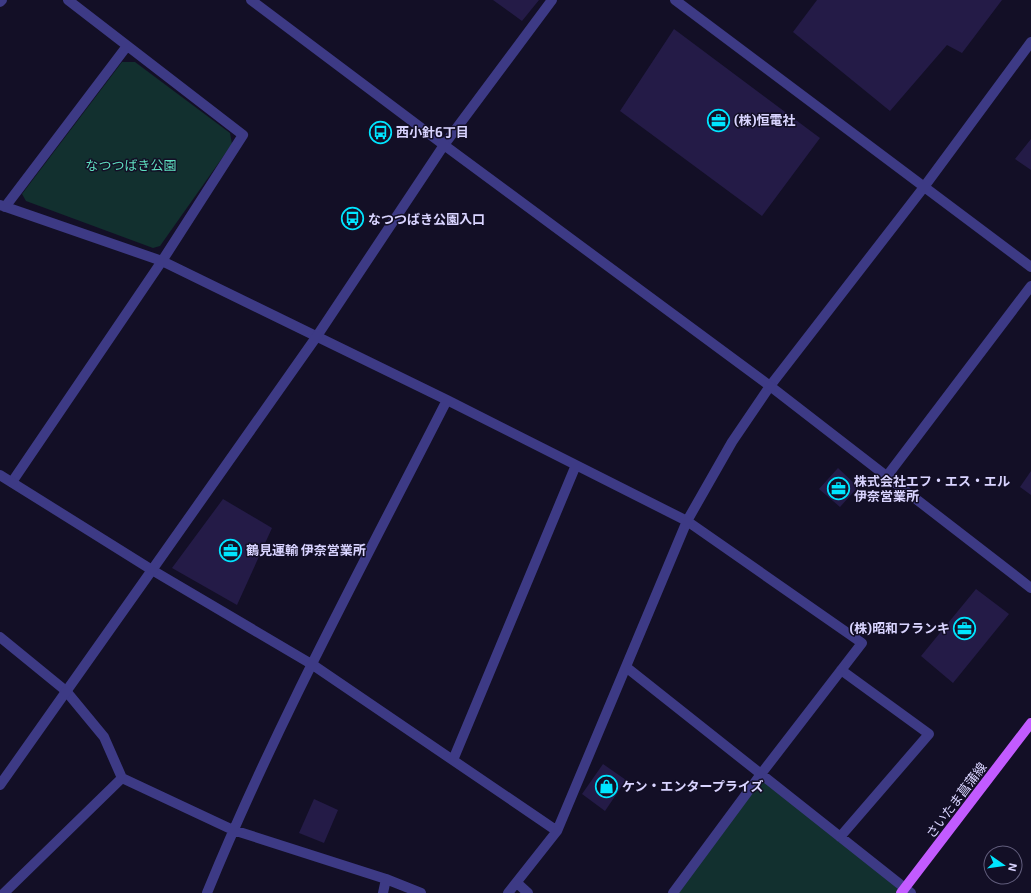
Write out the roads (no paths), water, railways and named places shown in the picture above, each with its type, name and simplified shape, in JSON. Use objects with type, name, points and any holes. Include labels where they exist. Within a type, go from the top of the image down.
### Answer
[{"type":"main road","name":"さいたま菖蒲線","points":[[905,891],[1031,723]]},
{"type":"street","points":[[12,482],[162,261],[243,135],[68,0]]},
{"type":"street","points":[[251,0],[770,386],[1031,588]]},
{"type":"street","points":[[0,785],[317,336],[444,145],[552,0]]},
{"type":"street","points":[[675,0],[1031,267]]},
{"type":"street","points":[[508,893],[557,831],[687,521],[732,442],[770,386],[924,187],[1031,42]]},
{"type":"street","points":[[127,46],[2,206],[162,261],[447,400],[687,521],[862,643],[761,774],[673,893]]},
{"type":"street","points":[[887,476],[1031,286]]},
{"type":"street","points":[[207,893],[233,830],[313,664],[447,400]]},
{"type":"street","points":[[453,760],[576,465]]},
{"type":"street","points":[[0,475],[152,570],[313,664],[557,831]]},
{"type":"street","points":[[0,637],[66,691],[104,737],[122,778],[233,830],[386,879],[421,893]]},
{"type":"street","points":[[626,667],[840,837],[905,891]]},
{"type":"street","points":[[840,837],[930,734],[841,670]]},
{"type":"street","points":[[4,893],[122,778]]},
{"type":"street","points":[[383,893],[386,879]]},
{"type":"street","points":[[517,883],[528,893]]},
{"type":"place","name":"(株)恒電社","points":[[718,120]]},
{"type":"place","name":"西小針6丁目","points":[[380,132]]},
{"type":"place","name":"なつつばき公園入口","points":[[353,219]]},
{"type":"place","name":"株式会社エフ・エス・エル 伊奈営業所","points":[[839,488]]},
{"type":"place","name":"鶴見運輸 伊奈営業所","points":[[230,550]]},
{"type":"place","name":"(株)昭和フランキ","points":[[965,628]]},
{"type":"place","name":"ケン・エンタープライズ","points":[[606,786]]},
{"type":"park label","name":"なつつばき公園","points":[[131,165]]}]
